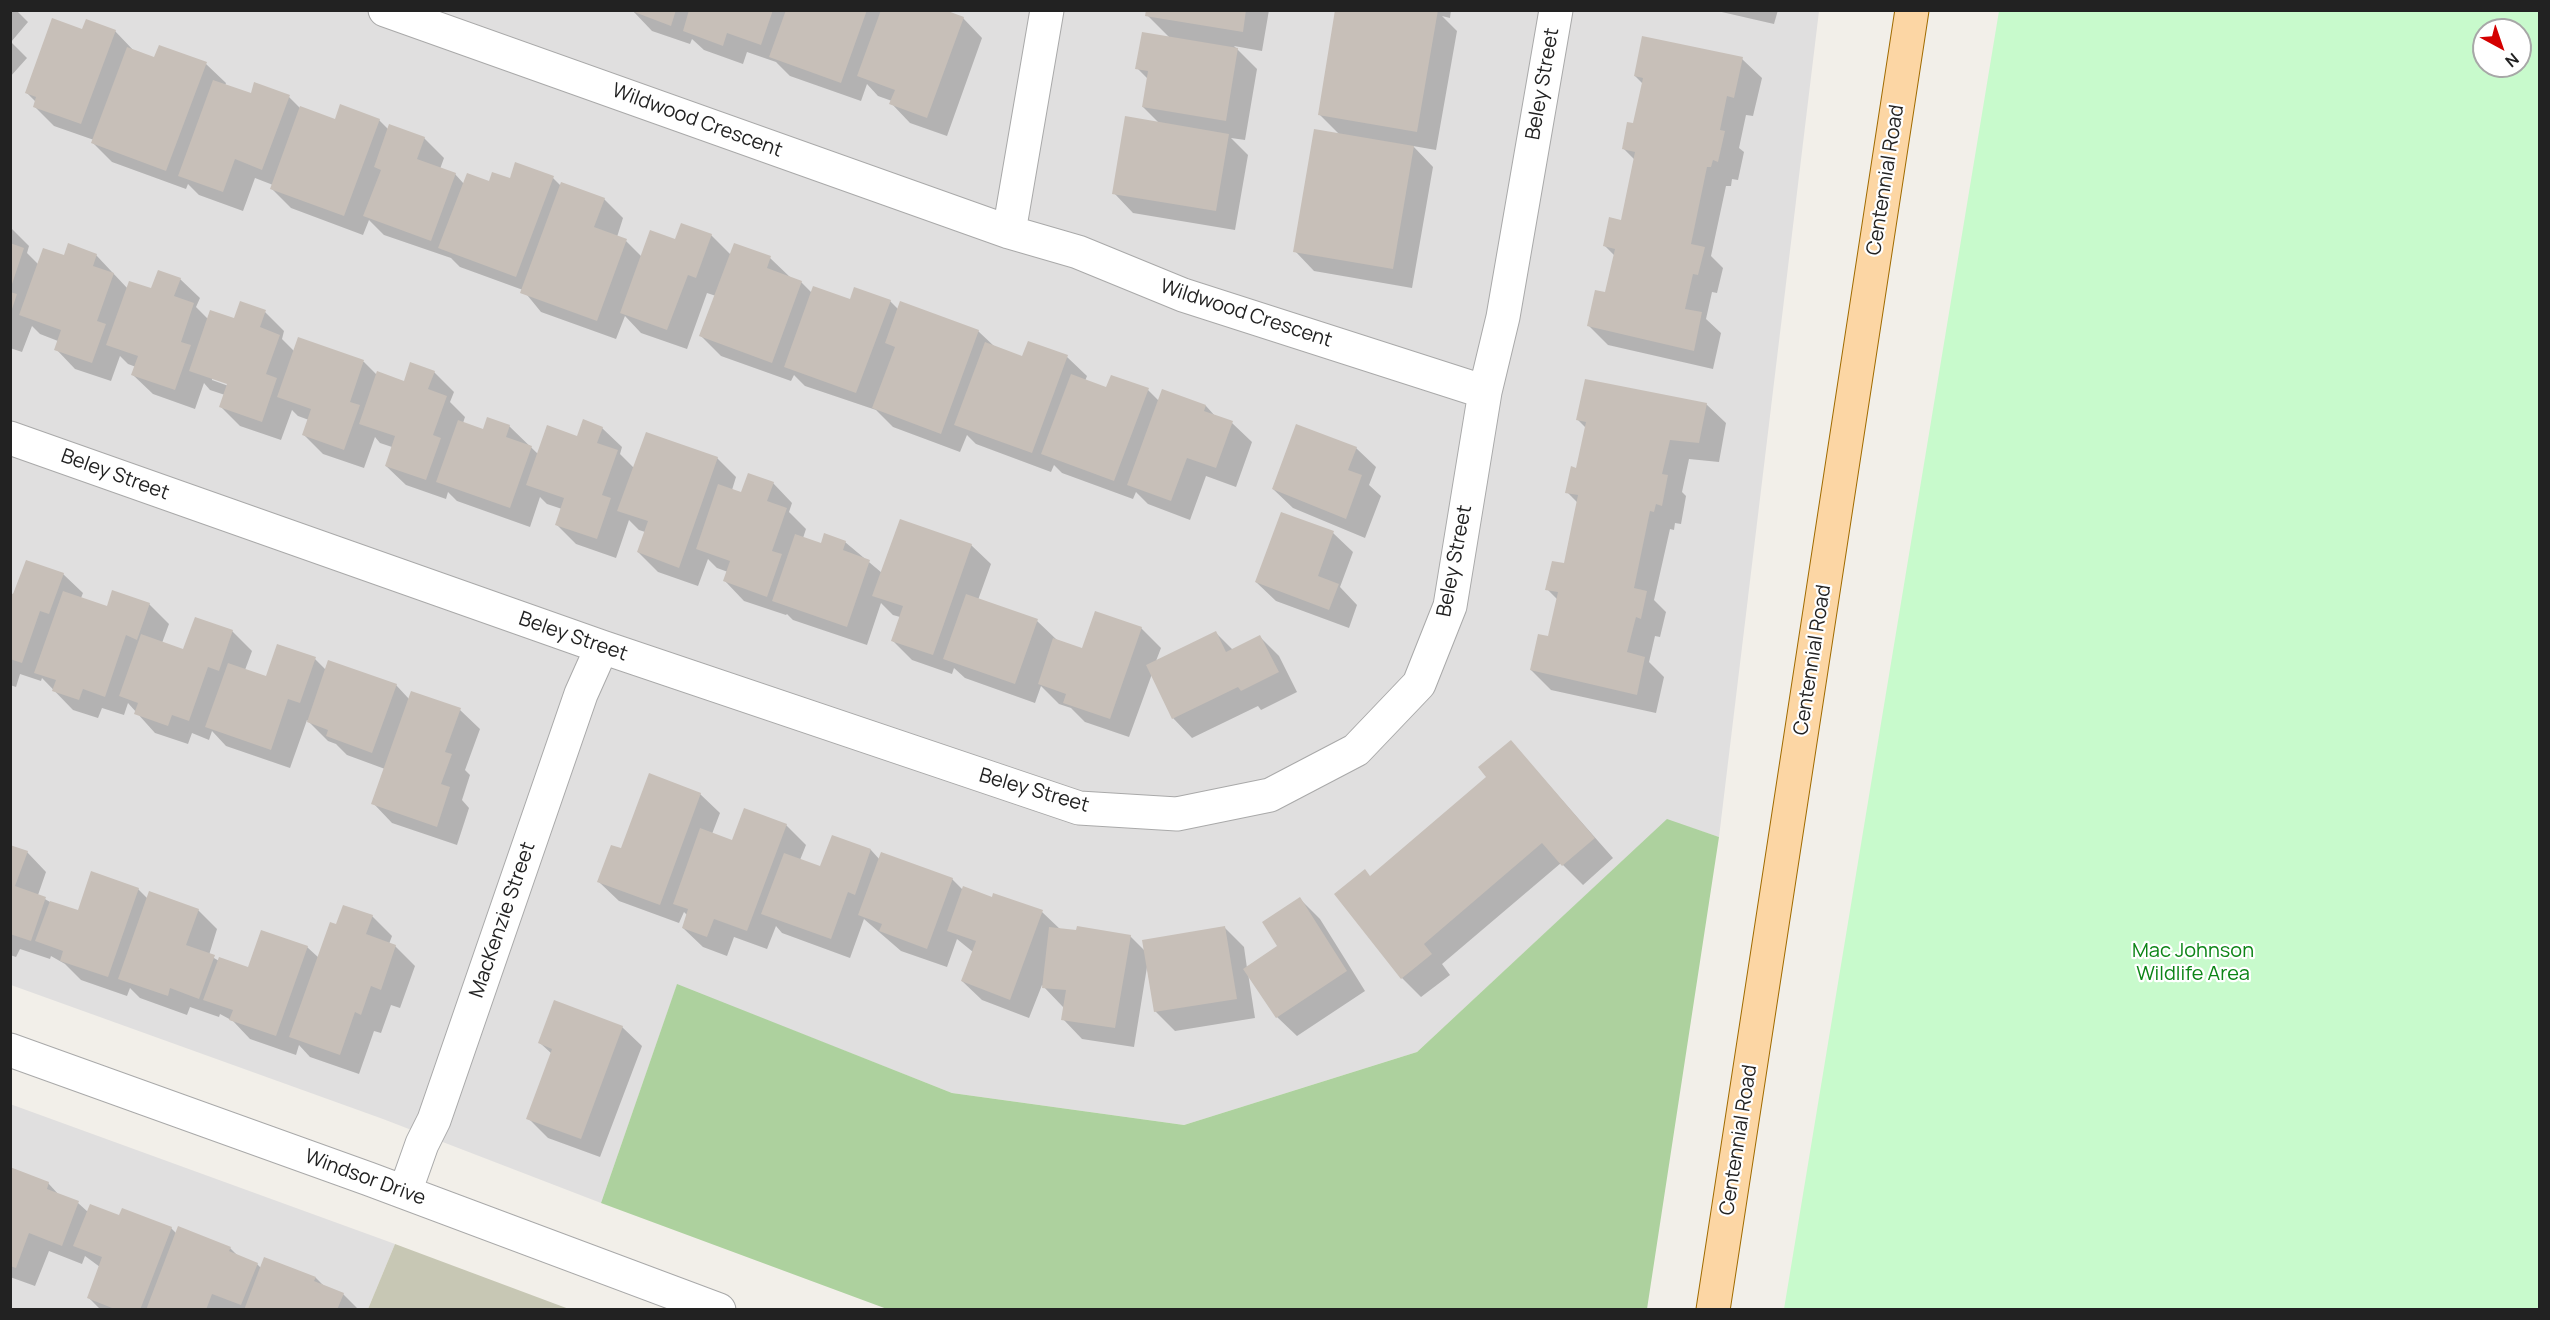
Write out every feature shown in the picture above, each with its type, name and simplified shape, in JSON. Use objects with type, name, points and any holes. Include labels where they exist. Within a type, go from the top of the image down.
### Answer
[{"type":"main road","name":"Centennial Road","points":[[1713,1310],[1912,10]]},
{"type":"street","name":"Wildwood Crescent","points":[[385,10],[1009,232],[1078,252],[1183,295],[1485,392]]},
{"type":"street","points":[[1009,232],[1047,10]]},
{"type":"street","name":"Beley Street","points":[[10,438],[602,647],[1079,808],[1177,814],[1270,795],[1356,750],[1419,684],[1450,606],[1485,392],[1503,317],[1556,10]]},
{"type":"street","name":"MacKenzie Street","points":[[405,1192],[422,1144],[434,1120],[581,694],[602,647]]},
{"type":"street","name":"Windsor Drive","points":[[10,1050],[405,1192],[643,1296],[719,1310]]},
{"type":"shaded area","points":[[10,11],[1819,11],[1719,837],[1667,820],[1417,1052],[1184,1125],[952,1093],[677,985],[601,1203],[383,1119],[11,985]]},
{"type":"shaded area","points":[[10,1104],[395,1244],[368,1309],[11,1309]]},
{"type":"shaded area","points":[[395,1244],[569,1309],[368,1309]]},
{"type":"green space","name":"Mac Johnson Wildlife Area","points":[[1999,11],[2539,11],[2539,1309],[1784,1309]]},
{"type":"green space","points":[[1667,819],[1719,837],[1647,1309],[887,1309],[601,1203],[677,984],[952,1093],[1184,1125],[1417,1052]]},
{"type":"building","points":[[629,10],[676,10],[671,26]]},
{"type":"building","points":[[689,10],[773,10],[761,45],[727,33],[723,46],[683,31]]},
{"type":"building","points":[[786,10],[867,10],[841,83],[769,57]]},
{"type":"building","points":[[881,10],[945,10],[964,17],[927,118],[889,104],[895,90],[857,76]]},
{"type":"building","points":[[1146,10],[1246,10],[1243,32],[1145,16]]},
{"type":"building","points":[[1335,10],[1438,10],[1417,132],[1318,115]]},
{"type":"building","points":[[52,18],[82,29],[86,19],[116,30],[81,124],[33,107],[36,97],[25,93]]},
{"type":"building","points":[[1142,32],[1238,48],[1226,121],[1142,107],[1148,71],[1135,69]]},
{"type":"building","points":[[1642,36],[1743,57],[1734,98],[1727,96],[1720,130],[1725,131],[1718,162],[1713,160],[1711,167],[1707,167],[1691,244],[1705,247],[1698,275],[1693,274],[1685,309],[1702,312],[1694,351],[1587,326],[1595,290],[1605,292],[1615,249],[1603,246],[1609,217],[1621,220],[1635,152],[1622,149],[1627,122],[1633,123],[1643,78],[1634,76]]},
{"type":"building","points":[[159,45],[207,62],[166,171],[91,143],[127,47],[154,57]]},
{"type":"building","points":[[213,80],[251,93],[254,82],[290,95],[262,170],[235,159],[223,192],[178,176]]},
{"type":"building","points":[[340,104],[380,119],[344,216],[270,189],[300,106],[335,119]]},
{"type":"building","points":[[1125,116],[1229,134],[1216,211],[1112,194]]},
{"type":"building","points":[[389,124],[425,137],[417,159],[456,173],[431,241],[363,216],[381,170],[374,167]]},
{"type":"building","points":[[1314,129],[1414,146],[1393,269],[1293,252]]},
{"type":"building","points":[[515,162],[554,176],[516,277],[438,248],[467,173],[489,181],[492,172],[510,178]]},
{"type":"building","points":[[561,182],[605,198],[594,227],[627,239],[597,321],[520,293]]},
{"type":"building","points":[[681,223],[712,234],[696,278],[688,275],[667,330],[620,313],[650,230],[675,239]]},
{"type":"building","points":[[10,243],[24,248],[11,287],[10,286]]},
{"type":"building","points":[[68,243],[97,254],[93,266],[114,273],[97,321],[106,324],[92,363],[54,350],[61,330],[19,315],[43,248],[64,255]]},
{"type":"building","points":[[734,243],[771,256],[767,268],[802,281],[772,363],[699,336]]},
{"type":"building","points":[[158,270],[181,278],[174,296],[194,303],[181,342],[191,345],[175,390],[131,375],[138,356],[106,345],[129,281],[151,288]]},
{"type":"building","points":[[813,286],[850,299],[854,287],[891,300],[856,393],[784,367]]},
{"type":"building","points":[[10,292],[17,294],[11,312],[10,312]]},
{"type":"building","points":[[240,301],[266,310],[260,327],[280,335],[266,374],[277,378],[262,422],[219,407],[227,384],[189,371],[210,310],[234,318]]},
{"type":"building","points":[[900,301],[979,330],[941,434],[872,408],[895,347],[885,343]]},
{"type":"building","points":[[298,337],[364,360],[350,402],[360,405],[344,450],[302,435],[311,409],[277,397]]},
{"type":"building","points":[[1028,341],[1068,355],[1032,453],[954,425],[985,342],[1022,356]]},
{"type":"building","points":[[410,362],[435,371],[428,389],[447,396],[433,435],[441,438],[426,480],[385,466],[395,436],[359,424],[377,371],[404,381]]},
{"type":"building","points":[[1071,374],[1106,387],[1111,375],[1149,388],[1114,481],[1041,454]]},
{"type":"building","points":[[1585,379],[1707,403],[1699,443],[1670,440],[1662,474],[1668,475],[1662,506],[1656,504],[1654,512],[1650,511],[1634,588],[1647,591],[1641,619],[1636,617],[1627,652],[1645,657],[1637,695],[1530,670],[1538,634],[1548,636],[1558,592],[1545,590],[1552,561],[1564,563],[1578,495],[1565,493],[1571,466],[1576,468],[1586,422],[1576,420]]},
{"type":"building","points":[[1162,389],[1206,405],[1204,411],[1233,421],[1216,468],[1187,458],[1171,501],[1127,485]]},
{"type":"building","points":[[487,417],[510,425],[506,437],[532,446],[510,508],[436,482],[458,420],[483,429]]},
{"type":"building","points":[[583,419],[603,427],[597,443],[618,450],[602,495],[611,498],[597,539],[555,525],[564,498],[526,485],[547,425],[577,436]]},
{"type":"building","points":[[1296,424],[1357,447],[1348,470],[1362,475],[1346,519],[1272,489]]},
{"type":"building","points":[[646,432],[718,457],[679,568],[637,552],[648,521],[617,511]]},
{"type":"building","points":[[748,473],[774,482],[767,501],[787,508],[772,551],[782,554],[767,597],[723,581],[730,561],[696,549],[718,484],[741,492]]},
{"type":"building","points":[[1281,512],[1334,531],[1318,576],[1339,584],[1329,610],[1255,582]]},
{"type":"building","points":[[900,519],[972,544],[933,655],[891,641],[903,606],[872,596]]},
{"type":"building","points":[[824,533],[846,541],[843,550],[870,560],[847,627],[772,601],[795,534],[821,543]]},
{"type":"building","points":[[26,560],[64,573],[49,614],[40,611],[22,663],[10,659],[10,593],[13,594]]},
{"type":"building","points":[[112,590],[150,603],[137,640],[126,635],[105,697],[83,689],[79,700],[52,691],[56,680],[34,673],[63,591],[107,606]]},
{"type":"building","points":[[966,594],[1038,619],[1015,684],[943,659]]},
{"type":"building","points":[[1095,611],[1142,627],[1110,719],[1063,703],[1066,694],[1038,684],[1053,638],[1082,648]]},
{"type":"building","points":[[195,617],[233,630],[219,671],[208,667],[189,721],[172,715],[168,726],[134,714],[138,703],[119,696],[141,634],[183,649]]},
{"type":"building","points":[[1216,631],[1226,652],[1260,635],[1279,672],[1241,691],[1238,687],[1172,719],[1146,665]]},
{"type":"building","points":[[277,644],[316,657],[300,703],[288,699],[271,750],[205,727],[228,663],[266,676]]},
{"type":"building","points":[[328,660],[397,684],[372,753],[326,736],[328,730],[307,722]]},
{"type":"building","points":[[411,691],[461,708],[445,752],[452,754],[441,784],[450,787],[437,827],[371,804]]},
{"type":"building","points":[[1511,740],[1595,838],[1562,866],[1542,843],[1424,944],[1432,954],[1401,979],[1334,894],[1365,869],[1370,876],[1486,777],[1478,767]]},
{"type":"building","points":[[649,773],[701,793],[660,905],[597,882],[611,845],[621,848]]},
{"type":"building","points":[[744,808],[787,824],[747,931],[714,919],[707,937],[682,928],[688,909],[673,904],[700,828],[732,840]]},
{"type":"building","points":[[832,835],[871,849],[855,895],[848,892],[831,939],[761,914],[784,853],[820,866]]},
{"type":"building","points":[[10,845],[28,851],[15,886],[46,897],[31,941],[10,934]]},
{"type":"building","points":[[881,852],[953,878],[927,949],[879,931],[882,924],[858,915]]},
{"type":"building","points":[[91,871],[139,888],[108,977],[60,961],[63,951],[35,941],[50,901],[78,910]]},
{"type":"building","points":[[963,886],[992,897],[993,893],[1043,910],[1010,1000],[961,981],[976,941],[947,931]]},
{"type":"building","points":[[149,891],[199,909],[186,945],[215,955],[199,999],[170,988],[168,996],[118,979]]},
{"type":"building","points":[[1300,897],[1347,971],[1276,1018],[1243,969],[1277,946],[1262,922]]},
{"type":"building","points":[[343,905],[373,915],[366,934],[396,945],[381,990],[371,986],[361,1015],[355,1012],[340,1055],[289,1037],[330,922],[336,924]]},
{"type":"building","points":[[1077,926],[1131,935],[1115,1028],[1061,1020],[1066,990],[1042,988],[1049,927],[1076,930]]},
{"type":"building","points":[[1225,926],[1237,999],[1154,1012],[1142,940]]},
{"type":"building","points":[[261,930],[308,946],[276,1036],[229,1020],[233,1010],[203,1000],[219,957],[248,967]]},
{"type":"building","points":[[554,1000],[623,1026],[581,1139],[526,1119],[552,1049],[538,1043]]},
{"type":"building","points":[[10,1167],[49,1182],[47,1189],[79,1201],[62,1246],[29,1233],[16,1268],[10,1266]]},
{"type":"building","points":[[90,1204],[119,1215],[122,1208],[172,1227],[140,1310],[117,1310],[87,1298],[102,1257],[73,1246]]},
{"type":"building","points":[[178,1226],[231,1247],[229,1251],[258,1263],[241,1305],[212,1294],[206,1310],[146,1310]]},
{"type":"building","points":[[264,1257],[316,1277],[314,1281],[344,1293],[337,1310],[244,1310]]}]
